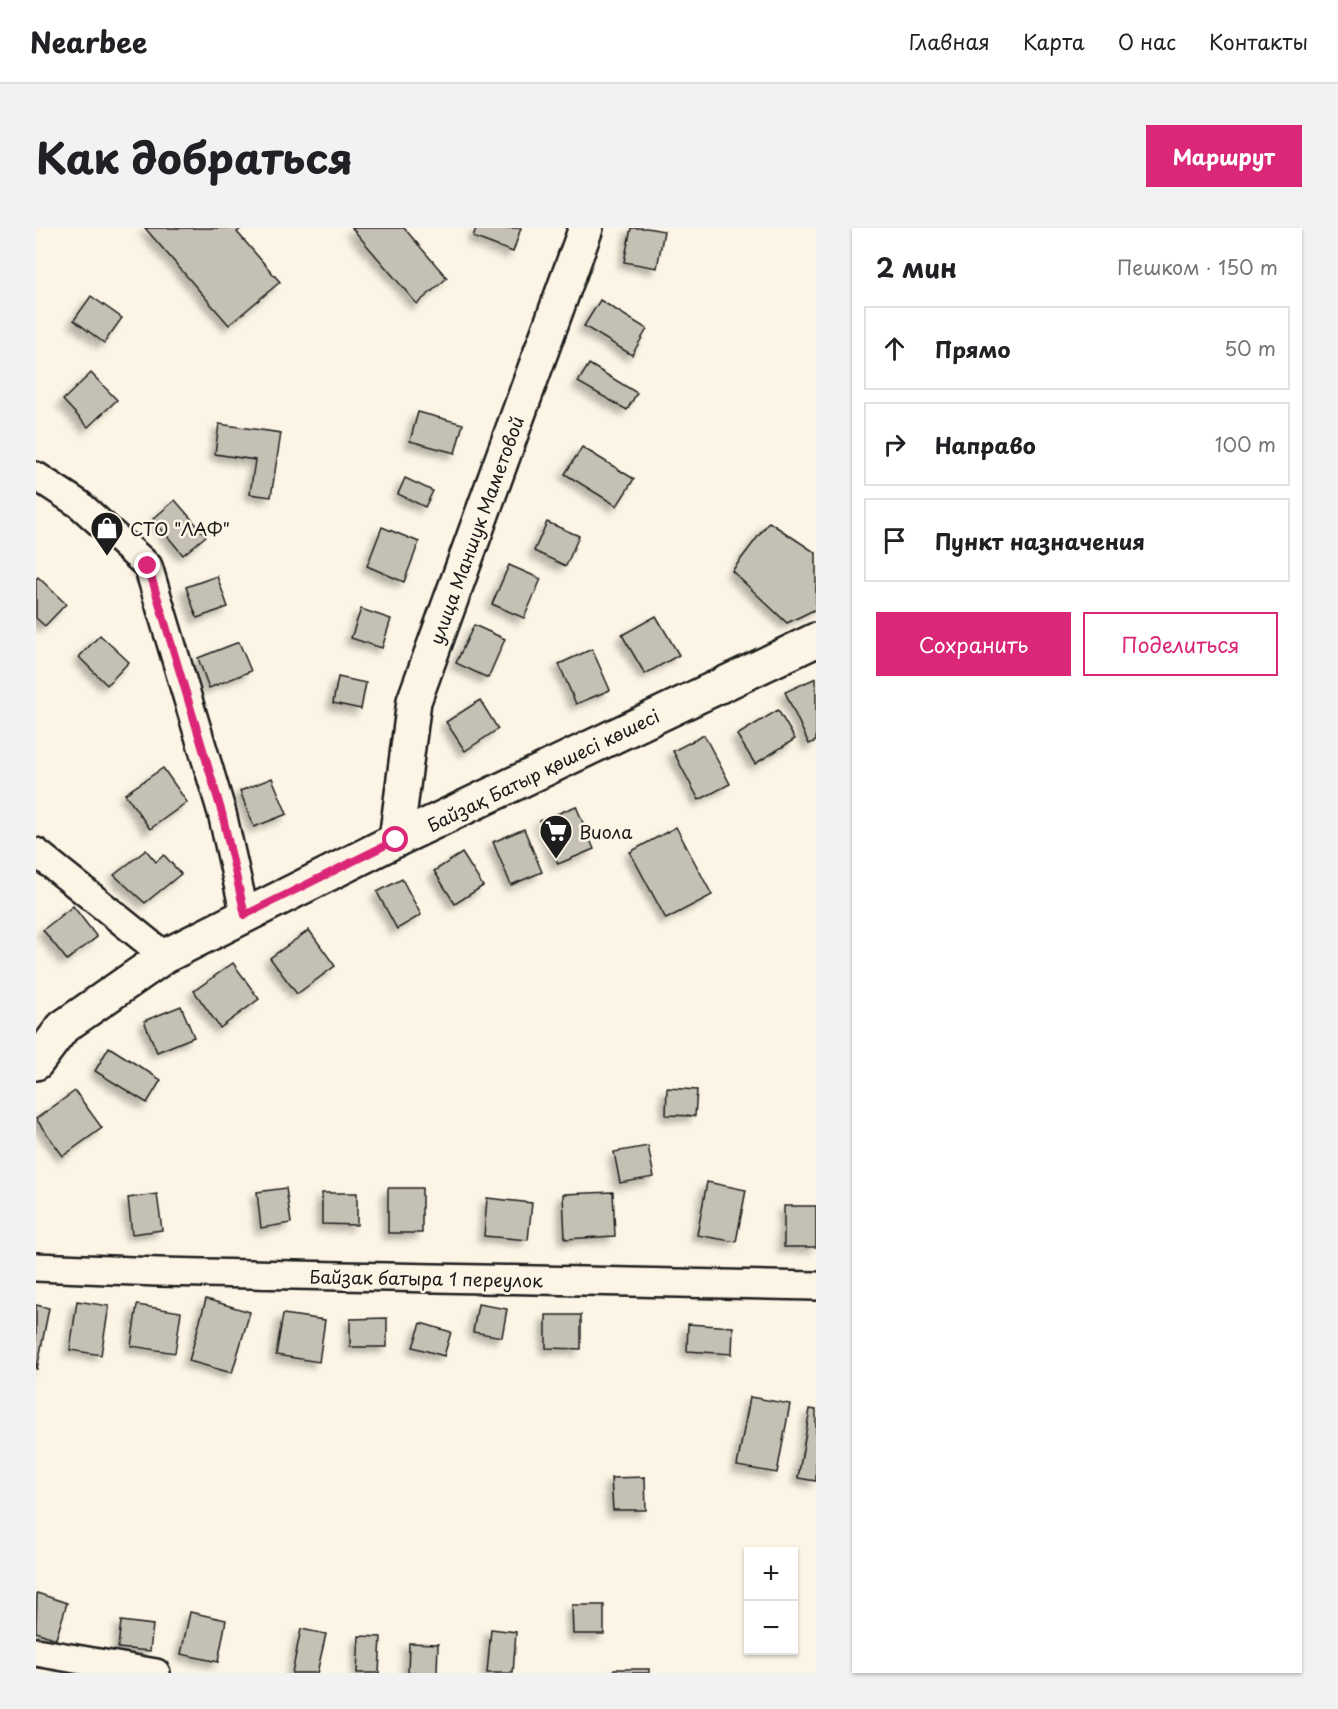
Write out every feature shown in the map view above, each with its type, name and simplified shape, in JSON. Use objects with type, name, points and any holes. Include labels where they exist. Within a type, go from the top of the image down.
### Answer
[{"type":"main road","name":"улица Маншук Маметовой","points":[[396,840],[414,701],[586,228]]},
{"type":"main road","name":"Байзақ Батыр қөшесі көшесі","points":[[36,1063],[63,1027],[165,956],[396,840],[816,640]]},
{"type":"street","points":[[36,476],[79,504],[148,566],[222,813],[245,915]]},
{"type":"street","points":[[36,852],[165,956]]},
{"type":"street","name":"Байзак батыра 1 переулок","points":[[36,1267],[158,1272],[816,1286]]},
{"type":"street","points":[[36,1652],[156,1673]]},
{"type":"building","points":[[145,228],[242,228],[237,232],[280,282],[229,325]]},
{"type":"building","points":[[352,228],[404,228],[447,278],[417,304]]},
{"type":"building","points":[[476,228],[521,228],[513,252],[473,237]]},
{"type":"building","points":[[631,228],[664,231],[657,268],[624,262]]},
{"type":"building","points":[[91,296],[122,318],[104,343],[74,320]]},
{"type":"building","points":[[600,300],[647,329],[632,355],[584,326]]},
{"type":"building","points":[[589,364],[637,393],[627,410],[578,382]]},
{"type":"building","points":[[91,373],[117,400],[88,427],[63,400]]},
{"type":"building","points":[[418,412],[463,424],[455,453],[410,441]]},
{"type":"building","points":[[219,424],[281,433],[271,497],[250,494],[255,460],[215,454]]},
{"type":"building","points":[[582,447],[634,479],[617,506],[565,474]]},
{"type":"building","points":[[405,478],[433,491],[425,507],[398,494]]},
{"type":"building","points":[[175,500],[206,536],[183,555],[153,519]]},
{"type":"building","points":[[547,522],[579,536],[566,566],[534,551]]},
{"type":"building","points":[[769,522],[816,553],[816,609],[787,623],[732,571]]},
{"type":"building","points":[[382,527],[419,542],[404,582],[367,566]]},
{"type":"building","points":[[509,565],[541,579],[524,618],[492,604]]},
{"type":"building","points":[[217,576],[228,607],[197,618],[186,587]]},
{"type":"building","points":[[38,577],[66,604],[45,626],[36,618],[36,579]]},
{"type":"building","points":[[361,609],[391,619],[382,648],[351,638]]},
{"type":"building","points":[[656,616],[679,655],[645,674],[622,635]]},
{"type":"building","points":[[474,625],[505,639],[488,678],[456,663]]},
{"type":"building","points":[[100,635],[129,662],[107,685],[79,657]]},
{"type":"building","points":[[239,642],[251,671],[209,688],[198,658]]},
{"type":"building","points":[[592,649],[610,690],[576,704],[559,664]]},
{"type":"building","points":[[338,677],[366,683],[361,709],[333,703]]},
{"type":"building","points":[[816,678],[816,741],[809,744],[785,692]]},
{"type":"building","points":[[480,700],[498,729],[465,751],[446,722]]},
{"type":"building","points":[[778,710],[795,739],[755,764],[737,735]]},
{"type":"building","points":[[704,735],[730,784],[699,800],[673,751]]},
{"type":"building","points":[[163,768],[187,802],[150,829],[125,794]]},
{"type":"building","points":[[272,778],[287,814],[254,827],[240,791]]},
{"type":"building","points":[[576,806],[594,849],[558,864],[540,821]]},
{"type":"building","points":[[676,827],[712,895],[666,919],[630,852]]},
{"type":"building","points":[[524,829],[542,872],[511,885],[493,842]]},
{"type":"building","points":[[146,850],[156,862],[164,855],[181,874],[145,903],[114,875]]},
{"type":"building","points":[[462,853],[483,886],[455,904],[434,871]]},
{"type":"building","points":[[402,879],[421,915],[397,929],[377,892]]},
{"type":"building","points":[[73,906],[97,937],[67,960],[43,930]]},
{"type":"building","points":[[309,930],[335,966],[297,994],[270,958]]},
{"type":"building","points":[[233,963],[259,999],[220,1028],[194,991]]},
{"type":"building","points":[[181,1006],[194,1037],[157,1052],[144,1021]]},
{"type":"building","points":[[109,1047],[161,1080],[147,1103],[95,1071]]},
{"type":"building","points":[[667,1088],[697,1090],[695,1116],[666,1115]]},
{"type":"building","points":[[75,1091],[102,1128],[63,1156],[36,1119]]},
{"type":"building","points":[[648,1146],[654,1177],[620,1183],[614,1152]]},
{"type":"building","points":[[707,1182],[746,1190],[736,1242],[697,1235]]},
{"type":"building","points":[[286,1188],[291,1223],[261,1228],[257,1192]]},
{"type":"building","points":[[388,1188],[422,1188],[422,1233],[388,1233]]},
{"type":"building","points":[[613,1192],[615,1236],[565,1239],[563,1194]]},
{"type":"building","points":[[322,1193],[357,1193],[357,1225],[322,1224]]},
{"type":"building","points":[[157,1194],[162,1230],[132,1234],[128,1198]]},
{"type":"building","points":[[487,1198],[532,1203],[528,1240],[484,1236]]},
{"type":"building","points":[[784,1206],[816,1206],[816,1247],[784,1247]]},
{"type":"building","points":[[206,1299],[250,1312],[232,1373],[189,1361]]},
{"type":"building","points":[[77,1301],[109,1306],[101,1355],[70,1350]]},
{"type":"building","points":[[478,1304],[507,1309],[502,1337],[473,1332]]},
{"type":"building","points":[[36,1305],[49,1308],[37,1369],[36,1369]]},
{"type":"building","points":[[137,1305],[181,1312],[175,1353],[131,1346]]},
{"type":"building","points":[[283,1314],[325,1320],[319,1362],[276,1355]]},
{"type":"building","points":[[546,1315],[581,1315],[581,1349],[546,1348]]},
{"type":"building","points":[[387,1318],[387,1347],[350,1347],[350,1319]]},
{"type":"building","points":[[421,1323],[451,1332],[444,1356],[413,1347]]},
{"type":"building","points":[[688,1324],[733,1327],[732,1354],[687,1351]]},
{"type":"building","points":[[750,1397],[790,1404],[777,1473],[737,1466]]},
{"type":"building","points":[[810,1409],[816,1410],[816,1481],[798,1478]]},
{"type":"building","points":[[645,1477],[646,1510],[613,1510],[611,1478]]},
{"type":"building","points":[[37,1593],[67,1603],[56,1639],[36,1632]]},
{"type":"building","points":[[572,1605],[604,1605],[604,1634],[573,1634]]},
{"type":"building","points":[[190,1612],[226,1620],[218,1662],[181,1654]]},
{"type":"building","points":[[121,1621],[153,1625],[150,1651],[118,1648]]},
{"type":"building","points":[[301,1629],[326,1634],[317,1673],[292,1673]]},
{"type":"building","points":[[491,1629],[516,1632],[513,1673],[487,1673]]},
{"type":"building","points":[[359,1636],[381,1637],[379,1673],[357,1673]]},
{"type":"building","points":[[409,1643],[438,1644],[437,1673],[408,1673]]},
{"type":"building","points":[[614,1669],[649,1669],[649,1673],[614,1673]]},
{"type":"place","name":"СТО \"ЛАФ\"","points":[[107,557]]},
{"type":"place","name":"Виола","points":[[556,860]]},
{"type":"route","points":[[148,566],[222,813],[245,915],[396,840]]}]
